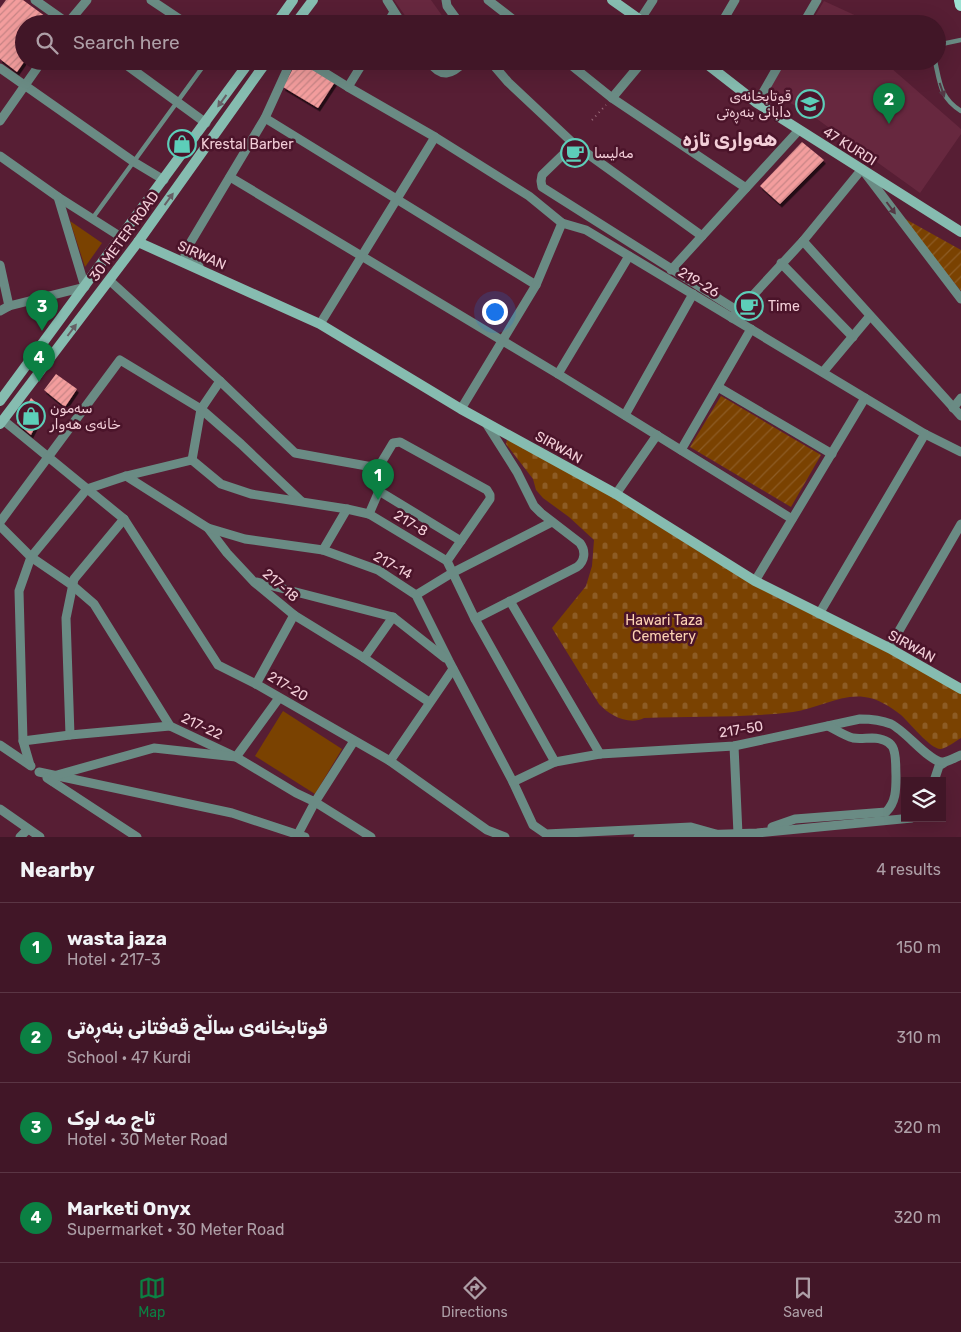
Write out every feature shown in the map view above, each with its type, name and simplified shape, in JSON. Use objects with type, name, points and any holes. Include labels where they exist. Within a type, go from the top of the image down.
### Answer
[{"type":"main road","points":[[282,15],[293,0]]},
{"type":"main road","points":[[302,15],[314,0]]},
{"type":"main road","points":[[612,0],[633,15]]},
{"type":"main road","points":[[960,0],[961,5]]},
{"type":"main road","name":"30 METER ROAD","points":[[0,401],[206,123],[242,70]]},
{"type":"main road","name":"30 METER ROAD","points":[[1,422],[138,242],[261,70]]},
{"type":"main road","name":"47 KURDI","points":[[715,70],[757,103],[798,130],[961,232]]},
{"type":"main road","name":"SIRWAN","points":[[138,242],[320,324],[461,409],[616,494],[755,581],[889,648],[961,689]]},
{"type":"street","points":[[35,0],[57,15]]},
{"type":"street","points":[[75,15],[87,0]]},
{"type":"street","points":[[150,0],[173,15]]},
{"type":"street","points":[[387,0],[396,15]]},
{"type":"street","points":[[446,0],[447,6],[454,15]]},
{"type":"street","points":[[488,0],[507,15]]},
{"type":"street","points":[[646,15],[653,0]]},
{"type":"street","points":[[726,15],[735,0]]},
{"type":"street","points":[[808,15],[817,0]]},
{"type":"street","points":[[0,68],[134,162],[164,180]]},
{"type":"street","points":[[0,121],[36,70]]},
{"type":"street","points":[[134,70],[206,123]]},
{"type":"street","points":[[211,274],[188,259],[185,255],[186,250],[265,118],[286,70]]},
{"type":"street","name":"219-26","points":[[320,70],[348,88],[436,137],[529,196],[562,223],[586,230],[693,294],[735,315],[751,329],[925,434],[961,452]]},
{"type":"street","points":[[348,88],[359,70]]},
{"type":"street","points":[[435,70],[445,73],[457,70]]},
{"type":"street","points":[[498,70],[574,144],[702,236]]},
{"type":"street","points":[[577,70],[612,98],[746,188]]},
{"type":"street","points":[[612,98],[635,70]]},
{"type":"street","points":[[757,103],[776,70]]},
{"type":"street","points":[[265,118],[536,285]]},
{"type":"street","points":[[671,270],[798,130]]},
{"type":"street","points":[[320,324],[436,137]]},
{"type":"street","points":[[574,144],[542,175],[540,180],[542,187],[671,270],[735,315],[803,241],[862,169],[961,299]]},
{"type":"street","points":[[0,156],[58,197],[121,237]]},
{"type":"street","points":[[230,177],[503,340],[792,519]]},
{"type":"street","points":[[0,311],[9,306],[84,287],[58,197]]},
{"type":"street","points":[[461,409],[536,285],[562,223]]},
{"type":"street","points":[[803,241],[961,416]]},
{"type":"street","points":[[558,374],[629,256]]},
{"type":"street","points":[[782,263],[853,337]]},
{"type":"street","points":[[0,265],[9,306]]},
{"type":"street","points":[[109,280],[220,381],[295,453],[378,468]]},
{"type":"street","points":[[625,415],[693,294]]},
{"type":"street","points":[[823,372],[870,316]]},
{"type":"street","points":[[681,450],[751,329]]},
{"type":"street","points":[[0,522],[120,360],[201,409],[301,501]]},
{"type":"street","points":[[30,766],[24,741],[19,591],[31,557],[87,489],[126,476],[192,460],[201,409],[220,381]]},
{"type":"street","points":[[718,387],[832,454]]},
{"type":"street","points":[[755,581],[865,398]]},
{"type":"street","points":[[953,408],[961,398]]},
{"type":"street","name":"217-20","points":[[1,422],[48,457],[124,519],[218,666],[256,684],[390,761],[487,835],[505,837]]},
{"type":"street","points":[[475,619],[582,563],[584,548],[534,506],[517,472],[486,423]]},
{"type":"street","points":[[819,614],[925,434]]},
{"type":"street","points":[[616,494],[657,435]]},
{"type":"street","points":[[369,514],[379,491],[378,468],[393,443],[400,442],[487,490],[490,494],[490,499],[448,561],[475,619],[555,762]]},
{"type":"street","name":"217-8","points":[[192,460],[221,484],[251,494],[369,514],[448,561]]},
{"type":"street","name":"217-18","points":[[126,476],[208,528],[227,553],[254,582],[294,615],[364,658],[429,702]]},
{"type":"street","points":[[379,491],[461,541]]},
{"type":"street","points":[[323,550],[346,509]]},
{"type":"street","points":[[70,735],[66,618],[72,585],[74,579],[124,519]]},
{"type":"street","points":[[416,595],[452,572],[552,522]]},
{"type":"street","points":[[889,648],[961,524]]},
{"type":"street","name":"217-22","points":[[0,526],[31,557],[72,585],[94,604],[170,726],[236,757],[372,837]]},
{"type":"street","name":"217-14","points":[[208,528],[245,539],[323,550],[378,570],[416,595],[513,782],[533,826],[546,834],[690,827],[716,835]]},
{"type":"street","points":[[254,582],[392,617],[451,665],[390,761]]},
{"type":"street","points":[[510,601],[600,754]]},
{"type":"street","points":[[256,684],[294,615]]},
{"type":"street","points":[[364,658],[392,617]]},
{"type":"street","points":[[54,778],[154,748],[236,757],[278,698]]},
{"type":"street","name":"217-50","points":[[513,782],[555,762],[600,754],[734,746],[860,719],[873,719],[890,724],[909,736],[934,760],[944,762]]},
{"type":"street","points":[[24,741],[170,726]]},
{"type":"street","points":[[757,833],[795,819],[872,814],[886,812],[892,806],[896,787],[895,751],[893,745],[887,740],[880,738],[851,738],[828,726]]},
{"type":"street","points":[[0,745],[39,772],[54,778],[232,813],[303,836],[315,802],[354,740]]},
{"type":"street","points":[[734,746],[738,834]]},
{"type":"street","points":[[935,777],[939,766],[961,755]]},
{"type":"street","points":[[54,778],[137,837]]},
{"type":"street","points":[[0,810],[40,837]]},
{"type":"street","points":[[638,837],[785,833],[901,819]]},
{"type":"street","points":[[20,837],[28,828]]},
{"type":"lane","points":[[946,42],[961,40]]},
{"type":"lane","points":[[92,219],[201,70]]},
{"type":"lane","points":[[937,70],[944,97],[961,111]]},
{"type":"path","points":[[592,120],[612,98]]},
{"type":"shaded area","points":[[394,0],[431,0],[442,15],[405,15]]},
{"type":"shaded area","points":[[824,1],[854,15],[815,15]]},
{"type":"shaded area","points":[[781,70],[893,70],[961,129],[961,134],[920,193],[817,119],[769,90]]},
{"type":"green space","points":[[900,216],[961,250],[961,291]]},
{"type":"green space","points":[[70,221],[102,243],[85,267]]},
{"type":"green space","points":[[721,396],[821,455],[791,507],[690,447]]},
{"type":"green space","name":"Hawari Taza Cemetery","points":[[508,436],[516,436],[773,595],[791,605],[800,606],[961,691],[961,738],[949,746],[941,749],[937,748],[926,741],[893,709],[879,701],[864,697],[846,698],[793,712],[756,715],[644,718],[632,721],[608,712],[599,704],[552,628],[586,586],[592,566],[594,540],[536,490],[533,479],[506,444]]},
{"type":"green space","points":[[283,711],[342,749],[315,794],[255,756]]},
{"type":"building","points":[[6,0],[23,0],[43,15],[15,15],[15,70],[18,70],[17,72],[0,59],[0,8]]},
{"type":"building","points":[[292,70],[313,70],[335,82],[318,108],[283,87]]},
{"type":"building","points":[[802,142],[824,160],[780,204],[760,186]]},
{"type":"building","points":[[56,374],[77,389],[65,407],[44,390]]},
{"type":"building","name":"سەمون خانەی هەوار","points":[[31,398],[44,410],[31,435],[17,423]]},
{"type":"place","name":"قوتابخانەی دابانی بنەڕەتی","points":[[810,104]]},
{"type":"place","name":"قوتابخانەی ساڵح قەفتانی بنەڕەتی","points":[[889,124]]},
{"type":"place","name":"Krestal Barber","points":[[182,144]]},
{"type":"place","name":"مەلیسا","points":[[575,153]]},
{"type":"place","name":"Time","points":[[749,306]]},
{"type":"place","name":"تاج مه لوک","points":[[42,331]]},
{"type":"place","name":"Marketi Onyx","points":[[39,382]]},
{"type":"place","name":"سەمون خانەی هەوار","points":[[31,416]]},
{"type":"place","name":"wasta jaza","points":[[378,500]]},
{"type":"district","name":"هەواری تازە","points":[[730,139]]}]
